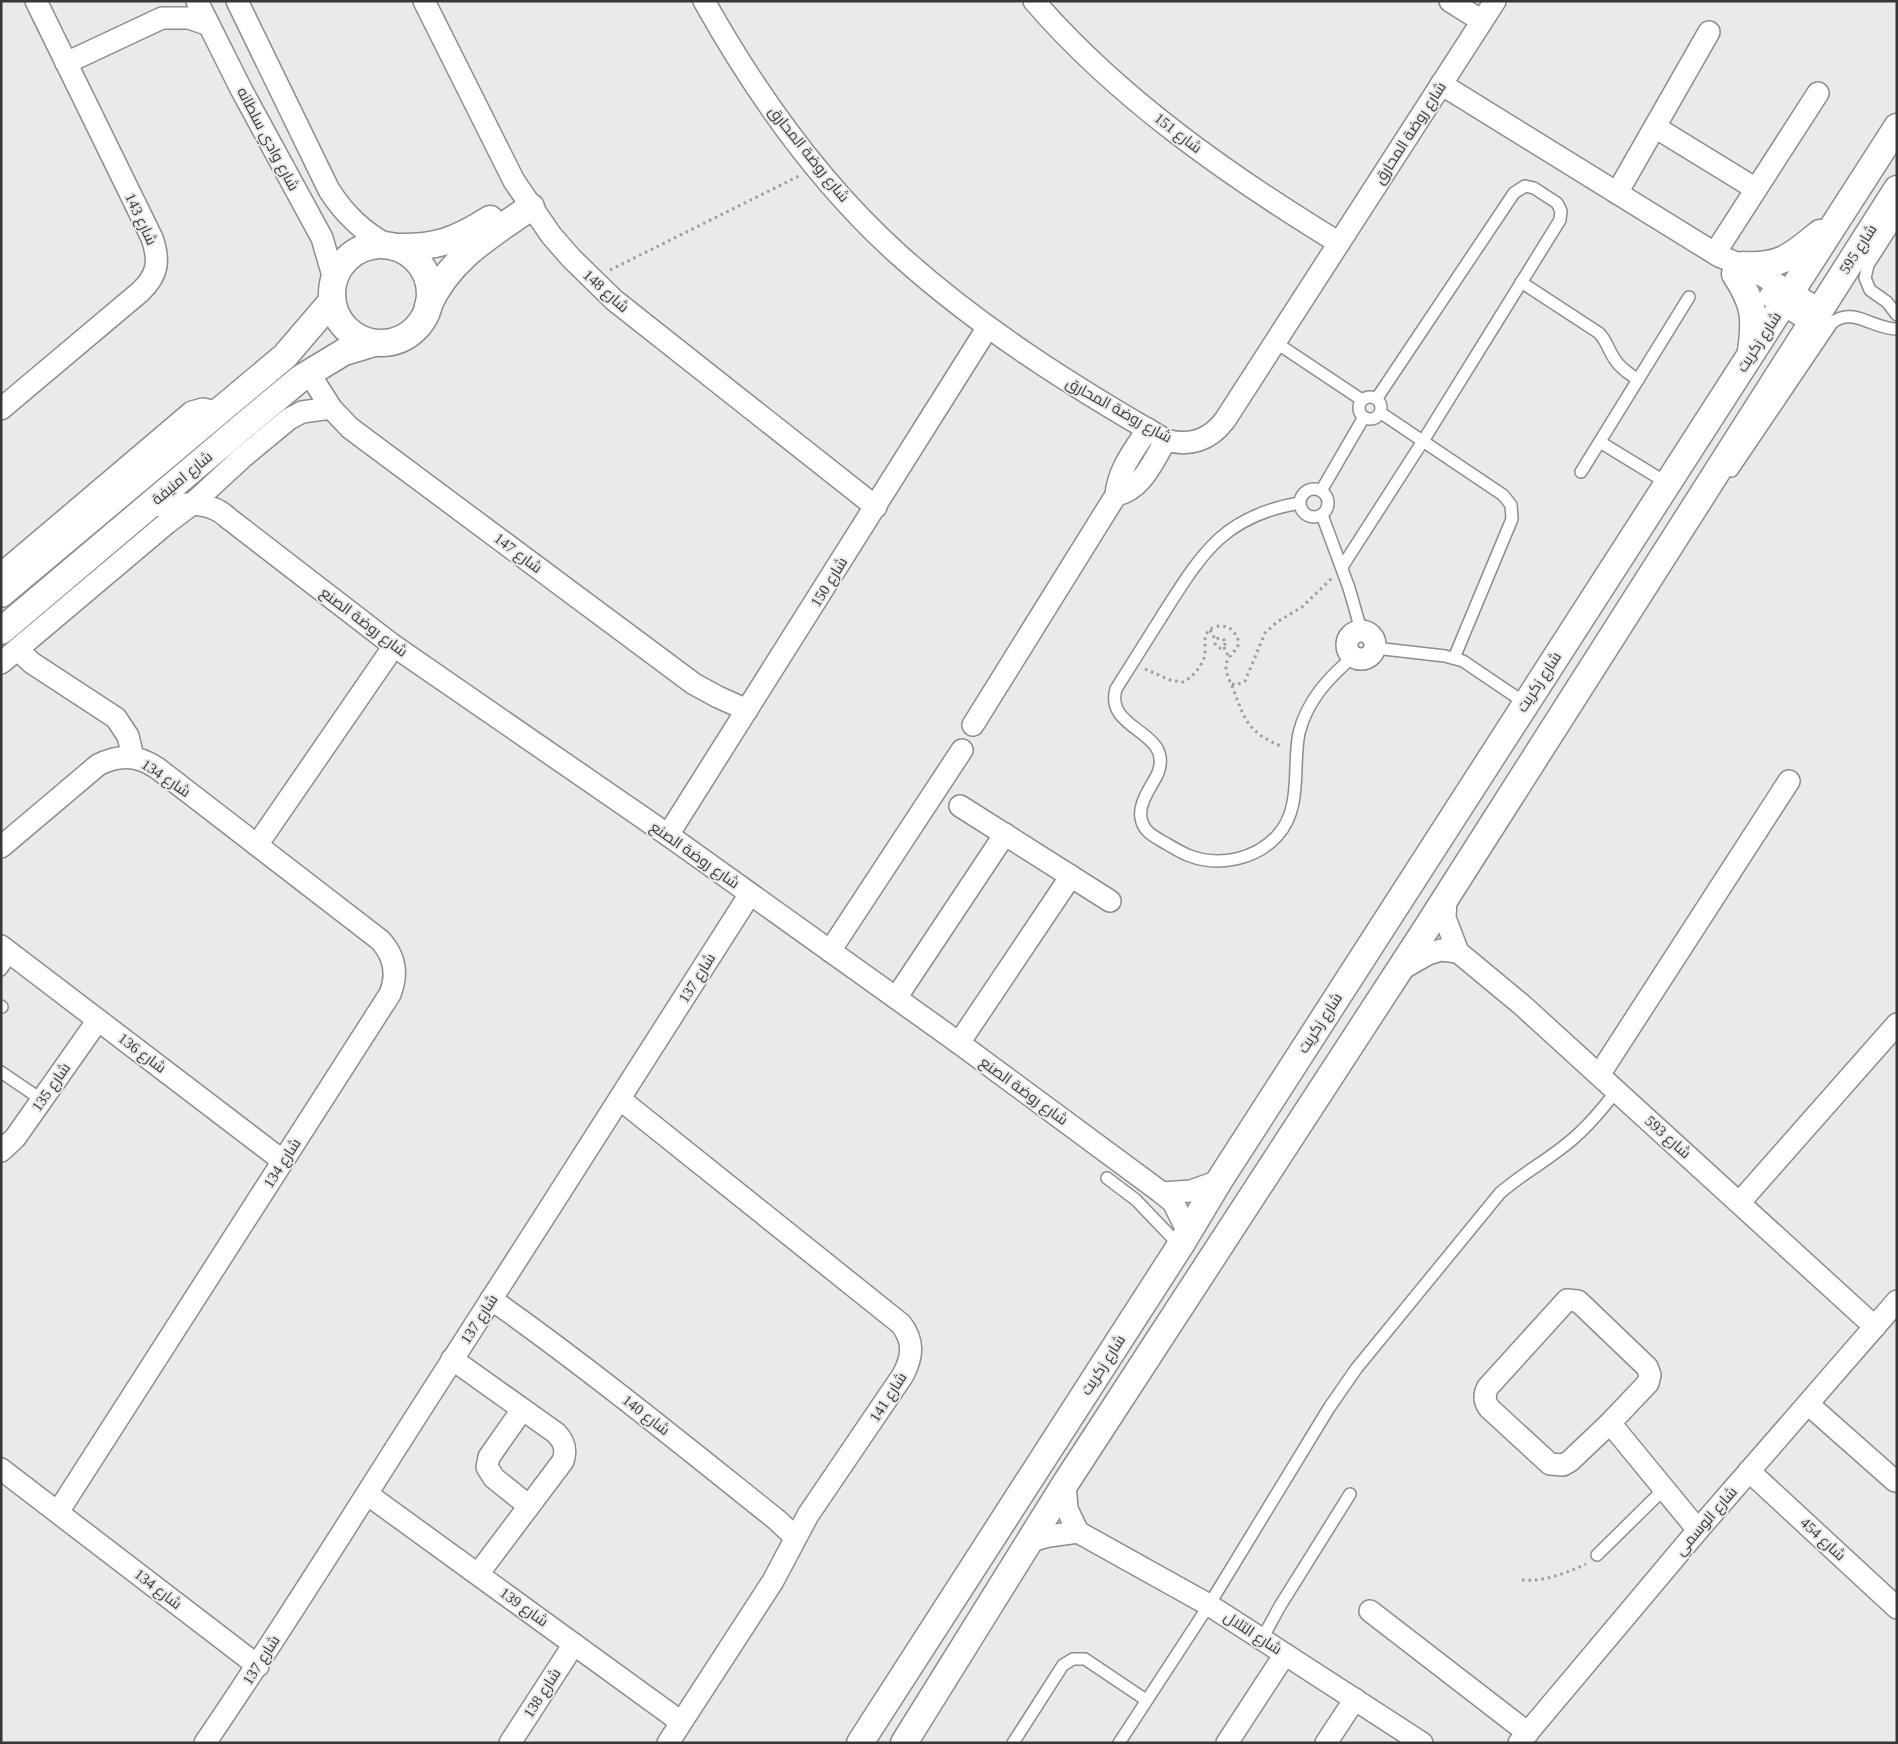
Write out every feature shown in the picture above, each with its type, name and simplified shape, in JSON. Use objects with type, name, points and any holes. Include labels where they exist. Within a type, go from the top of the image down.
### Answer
[{"type":"street","name":"شارع 143","points":[[1,409],[149,283],[157,262],[152,238],[36,1]]},
{"type":"street","points":[[162,18],[176,1]]},
{"type":"street","name":"شارع وادي سلطانه","points":[[197,1],[274,152],[322,238],[333,290]]},
{"type":"street","name":"شارع وادي سلطانه","points":[[237,1],[329,190],[340,208],[371,236],[392,247]]},
{"type":"street","name":"شارع 148","points":[[424,1],[503,161],[527,202],[551,235],[592,280],[614,300],[876,507]]},
{"type":"street","name":"شارع روضة المحارق","points":[[704,1],[745,70],[772,109],[817,167],[864,220],[898,254],[988,327],[1065,381],[1166,440],[1185,444],[1204,439],[1212,434],[1225,420],[1495,1]]},
{"type":"street","name":"شارع 151","points":[[1034,1],[1085,57],[1167,125],[1253,188],[1339,243]]},
{"type":"street","points":[[1450,1],[1482,21]]},
{"type":"street","points":[[66,63],[162,18],[189,18],[209,25]]},
{"type":"street","points":[[1617,193],[1709,32]]},
{"type":"street","name":"شارع زكريت","points":[[1441,84],[1815,316]]},
{"type":"street","points":[[1728,262],[1756,190],[1818,93]]},
{"type":"street","points":[[1655,127],[1756,190]]},
{"type":"street","name":"شارع زكريت","points":[[860,1743],[1666,483],[1897,127]]},
{"type":"street","name":"شارع 595","points":[[1815,316],[1897,188]]},
{"type":"street","points":[[527,202],[453,266],[439,285],[424,318],[408,335],[386,343],[374,343],[364,340],[346,329],[335,311],[333,290],[345,260],[354,253],[363,248],[373,246],[421,247],[448,241],[527,202]]},
{"type":"street","points":[[1728,262],[1759,266],[1781,261],[1800,250],[1838,218]]},
{"type":"street","points":[[392,247],[413,258],[426,275],[429,285],[428,307]]},
{"type":"street","points":[[1728,262],[1746,290],[1752,305],[1754,320],[1750,354]]},
{"type":"street","name":"شارع امنيفة","points":[[1,594],[285,356],[333,290]]},
{"type":"street","points":[[904,1743],[1065,1484],[1400,970],[1815,316]]},
{"type":"street","name":"شارع 150","points":[[668,834],[988,327]]},
{"type":"street","name":"شارع امنيفة","points":[[9,640],[149,506],[254,416],[309,373],[344,352],[374,343]]},
{"type":"street","name":"شارع 147","points":[[309,373],[331,408],[350,428],[694,684],[747,710]]},
{"type":"street","points":[[1,664],[9,640],[191,505],[243,457],[295,415],[312,410],[331,408]]},
{"type":"street","points":[[1,574],[192,412],[203,409],[218,412]]},
{"type":"street","points":[[228,518],[226,484],[243,457],[252,433],[254,416]]},
{"type":"street","points":[[973,725],[1116,494],[1118,478],[1148,430]]},
{"type":"street","points":[[1116,494],[1129,491],[1140,482],[1166,440]]},
{"type":"street","name":"شارع روضة الصنع","points":[[149,506],[191,505],[221,510],[228,518],[394,646],[668,834],[1162,1193],[1173,1202],[1184,1239]]},
{"type":"street","points":[[1360,630],[1372,636],[1375,648],[1369,658],[1358,659],[1348,652],[1347,641],[1350,636],[1360,630]]},
{"type":"street","points":[[9,640],[32,663],[116,718],[128,736],[133,757]]},
{"type":"street","points":[[257,845],[394,646]]},
{"type":"street","points":[[830,951],[962,750]]},
{"type":"street","name":"شارع 134","points":[[1,847],[98,765],[115,758],[133,757],[142,759],[157,768],[380,940],[390,953],[395,970],[390,994],[58,1512]]},
{"type":"street","points":[[1599,1074],[1789,781]]},
{"type":"street","points":[[960,806],[1110,901]]},
{"type":"street","points":[[896,998],[1005,834]]},
{"type":"street","points":[[959,1044],[1071,876]]},
{"type":"street","name":"شارع 137","points":[[205,1743],[258,1666],[452,1359],[621,1100],[750,894]]},
{"type":"street","name":"شارع 593","points":[[1446,898],[1445,918],[1458,952],[1502,986],[1875,1326]]},
{"type":"street","points":[[1400,970],[1434,952],[1441,950],[1458,952]]},
{"type":"street","name":"شارع 136","points":[[5,957],[98,1020],[283,1161]]},
{"type":"street","name":"شارع 135","points":[[1,1151],[11,1144],[98,1020]]},
{"type":"street","points":[[1740,1202],[1897,1024]]},
{"type":"street","name":"شارع 141","points":[[621,1100],[901,1324],[910,1340],[911,1358],[903,1375],[795,1537],[767,1591],[668,1743]]},
{"type":"street","points":[[1162,1193],[1191,1191],[1219,1181]]},
{"type":"street","name":"شارع 140","points":[[491,1299],[564,1351],[636,1407],[777,1520],[795,1537]]},
{"type":"street","points":[[1567,1300],[1578,1301],[1649,1371],[1648,1383],[1610,1424],[1570,1461],[1563,1466],[1554,1466],[1486,1404],[1484,1395],[1488,1387],[1567,1300]]},
{"type":"street","name":"شارع الوسمي","points":[[1523,1738],[1698,1530],[1897,1301]]},
{"type":"street","points":[[452,1359],[562,1439],[565,1454],[563,1461],[478,1574]]},
{"type":"street","points":[[1808,1404],[1895,1481]]},
{"type":"street","points":[[522,1410],[489,1457],[487,1467],[494,1478],[529,1506]]},
{"type":"street","points":[[1610,1424],[1698,1530]]},
{"type":"street","name":"شارع 134","points":[[1,1469],[258,1666]]},
{"type":"street","name":"شارع 454","points":[[1749,1471],[1897,1608]]},
{"type":"street","points":[[1030,1541],[1078,1532],[1067,1510],[1065,1484]]},
{"type":"street","name":"شارع 139","points":[[367,1494],[681,1722]]},
{"type":"street","name":"شارع التلال","points":[[1078,1532],[1209,1605],[1422,1743]]},
{"type":"street","points":[[1370,1611],[1523,1738]]},
{"type":"street","name":"شارع 138","points":[[510,1743],[574,1644]]},
{"type":"street","points":[[1227,1743],[1285,1654]]},
{"type":"street","points":[[1326,1743],[1355,1699]]},
{"type":"lane","points":[[1342,567],[1423,441],[1561,216],[1559,207],[1553,200],[1534,188],[1526,186],[1514,193],[1377,398]]},
{"type":"lane","points":[[1897,220],[1868,265],[1865,278],[1870,290],[1887,302],[1897,315]]},
{"type":"lane","points":[[1521,282],[1599,333],[1604,338],[1616,362],[1638,380]]},
{"type":"lane","points":[[1581,472],[1689,297]]},
{"type":"lane","points":[[1693,508],[1723,485],[1837,318],[1850,315],[1883,328],[1897,329]]},
{"type":"lane","points":[[1275,342],[1362,400]]},
{"type":"lane","points":[[1366,397],[1377,398],[1382,407],[1381,413],[1373,419],[1364,417],[1359,409],[1362,400],[1366,397]]},
{"type":"lane","points":[[1381,413],[1503,495],[1511,505],[1512,519],[1454,658]]},
{"type":"lane","points":[[1321,490],[1364,417]]},
{"type":"lane","points":[[1600,442],[1666,483]]},
{"type":"lane","points":[[1310,489],[1321,490],[1326,494],[1328,506],[1322,515],[1316,518],[1304,514],[1299,503],[1304,492],[1310,489]]},
{"type":"lane","points":[[1299,503],[1269,510],[1254,516],[1214,543],[1194,566],[1116,689],[1114,705],[1117,713],[1155,745],[1160,756],[1161,762],[1158,773],[1142,806],[1141,820],[1144,828],[1150,834],[1179,851],[1202,859],[1228,860],[1242,858],[1269,844],[1284,827],[1292,805],[1297,779],[1297,753],[1300,731],[1311,703],[1327,680],[1353,657]]},
{"type":"lane","points":[[1322,515],[1342,567],[1360,630]]},
{"type":"lane","points":[[1375,648],[1454,658],[1471,665],[1525,703]]},
{"type":"lane","points":[[1,1072],[42,1100]]},
{"type":"lane","points":[[1119,1743],[1209,1605],[1329,1408],[1356,1369],[1500,1193],[1524,1173],[1575,1138],[1600,1113],[1617,1090]]},
{"type":"lane","points":[[1107,1178],[1184,1239]]},
{"type":"lane","points":[[1597,1556],[1664,1489]]},
{"type":"lane","points":[[1262,1639],[1280,1606],[1350,1494]]},
{"type":"lane","points":[[1013,1743],[1063,1665],[1073,1659],[1085,1659],[1146,1700]]},
{"type":"path","points":[[592,280],[817,167]]},
{"type":"path","points":[[1231,683],[1236,685],[1245,681],[1260,642],[1272,626],[1302,607],[1342,567]]},
{"type":"path","points":[[1133,663],[1170,680],[1183,682],[1193,675],[1203,659],[1204,640],[1210,630],[1226,626],[1235,634],[1238,640],[1238,647],[1229,658],[1226,669],[1243,716],[1253,729],[1264,738],[1297,753]]},
{"type":"path","points":[[1210,630],[1216,641],[1216,646],[1219,648],[1224,647]]},
{"type":"path","points":[[1216,641],[1221,638],[1224,639],[1224,647],[1229,658]]},
{"type":"path","points":[[1522,1580],[1536,1582],[1547,1579],[1591,1562],[1597,1556]]}]
